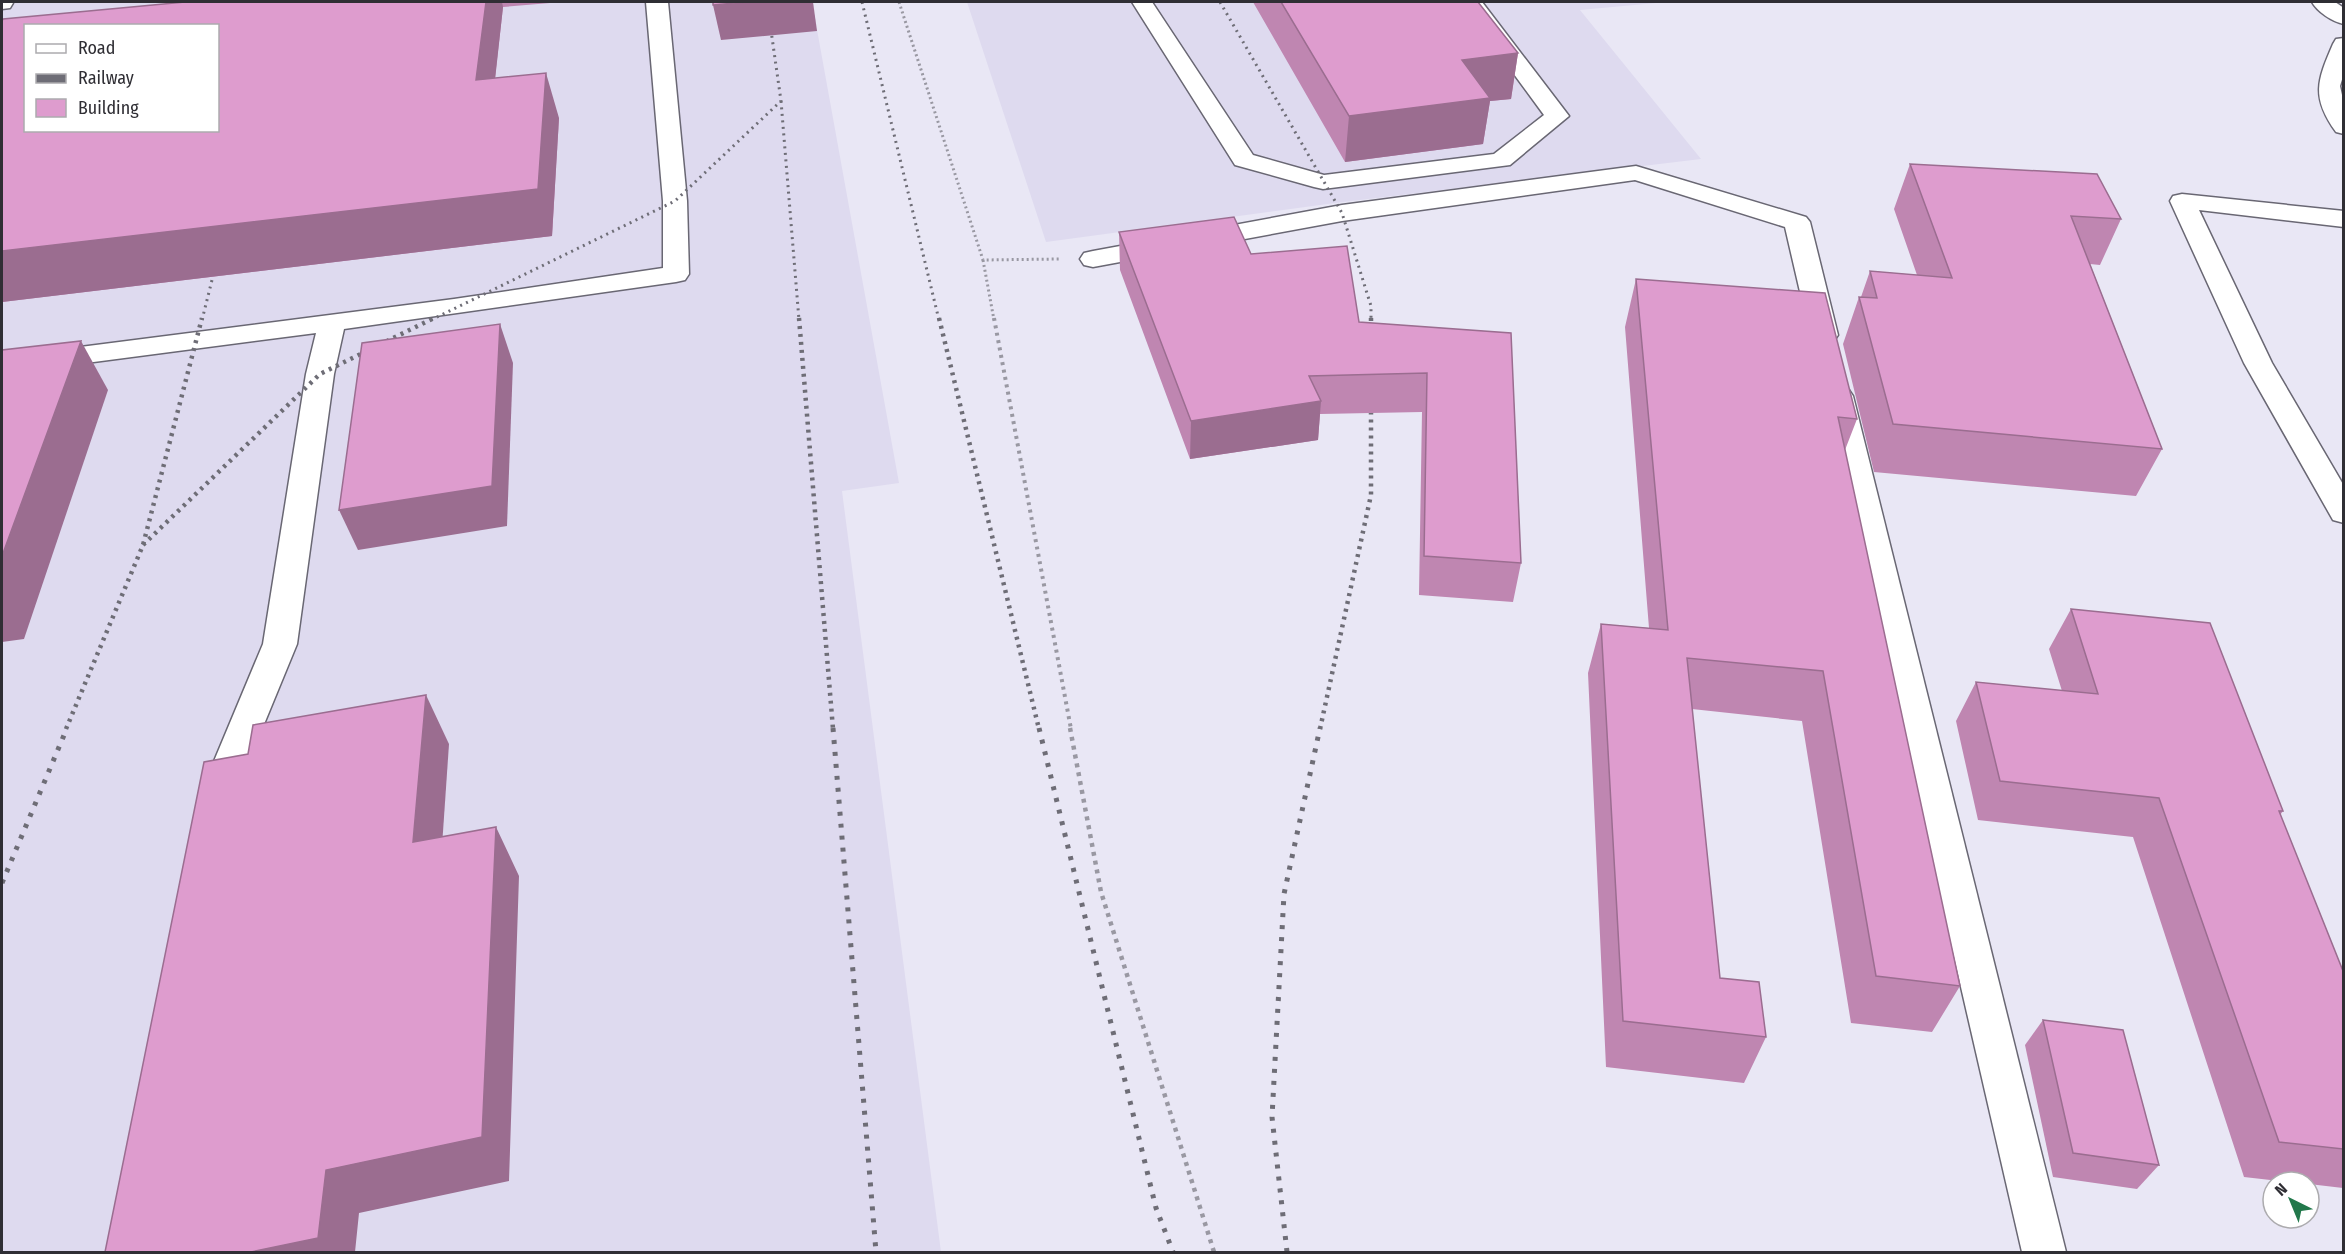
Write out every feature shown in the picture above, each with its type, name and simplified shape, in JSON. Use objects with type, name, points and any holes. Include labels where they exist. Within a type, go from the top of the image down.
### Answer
[{"type":"lane","points":[[2,365],[332,323],[676,274],[675,201],[657,2]]},
{"type":"lane","points":[[1142,2],[1244,160],[1323,182],[1501,160],[1557,116],[1471,2]]},
{"type":"lane","points":[[2322,2],[2343,18]]},
{"type":"lane","points":[[2343,44],[2327,84],[2331,107],[2343,127]]},
{"type":"lane","points":[[1093,259],[1342,213],[1636,173],[1797,222],[2044,1252]]},
{"type":"lane","points":[[2343,219],[2182,201],[2258,363],[2343,513]]},
{"type":"lane","points":[[205,831],[280,644],[320,374],[332,323]]},
{"type":"path","points":[[898,2],[983,260],[1101,892],[1214,1252]]},
{"type":"path","points":[[983,260],[1093,259]]},
{"type":"shaded area","points":[[2,2],[812,2],[899,483],[842,491],[941,1252],[2,1252]]},
{"type":"shaded area","points":[[967,2],[1667,2],[1580,10],[1701,159],[1335,203],[1046,242]]},
{"type":"building","points":[[185,2],[486,2],[476,80],[546,73],[538,189],[2,251],[3,19]]},
{"type":"building","points":[[713,2],[746,2],[713,5]]},
{"type":"building","points":[[1281,2],[1478,2],[1518,53],[1462,60],[1490,98],[1349,116]]},
{"type":"building","points":[[1910,164],[2097,174],[2121,219],[2071,216],[2162,449],[1893,424],[1859,297],[1877,298],[1870,271],[1952,278]]},
{"type":"building","points":[[1234,217],[1251,254],[1347,246],[1359,322],[1511,333],[1521,563],[1424,556],[1427,373],[1309,376],[1321,401],[1191,421],[1119,232]]},
{"type":"building","points":[[1636,279],[1825,293],[1857,419],[1838,417],[1960,986],[1876,976],[1823,671],[1687,658],[1720,978],[1759,982],[1766,1037],[1623,1021],[1601,624],[1668,630]]},
{"type":"building","points":[[500,324],[492,486],[339,510],[362,343]]},
{"type":"building","points":[[81,341],[2,556],[2,350]]},
{"type":"building","points":[[2071,609],[2210,623],[2283,811],[2279,811],[2343,971],[2343,1149],[2279,1142],[2159,798],[2000,781],[1976,682],[2098,694]]},
{"type":"building","points":[[426,695],[413,842],[496,827],[482,1137],[326,1170],[318,1238],[251,1252],[105,1252],[204,762],[248,754],[253,725]]},
{"type":"building","points":[[2043,1020],[2123,1030],[2159,1165],[2073,1153]]},
{"type":"railway","points":[[767,2],[781,101]]},
{"type":"railway","points":[[862,2],[939,320]]},
{"type":"railway","points":[[1220,2],[1342,213],[1371,306],[1371,339]]},
{"type":"railway","points":[[431,320],[675,201],[781,101]]},
{"type":"railway","points":[[781,101],[799,320]]},
{"type":"railway","points":[[202,320],[213,276]]},
{"type":"railway","points":[[143,545],[202,318]]},
{"type":"railway","points":[[143,545],[320,374],[434,318]]},
{"type":"railway","points":[[799,318],[833,729]]},
{"type":"railway","points":[[939,318],[1039,729]]},
{"type":"railway","points":[[1320,729],[1371,495],[1371,396]]},
{"type":"railway","points":[[66,729],[143,545]]},
{"type":"railway","points":[[2,883],[67,728]]},
{"type":"railway","points":[[833,728],[876,1252]]},
{"type":"railway","points":[[1039,728],[1156,1208],[1173,1252]]},
{"type":"railway","points":[[1287,1252],[1272,1117],[1284,894],[1320,728]]}]
